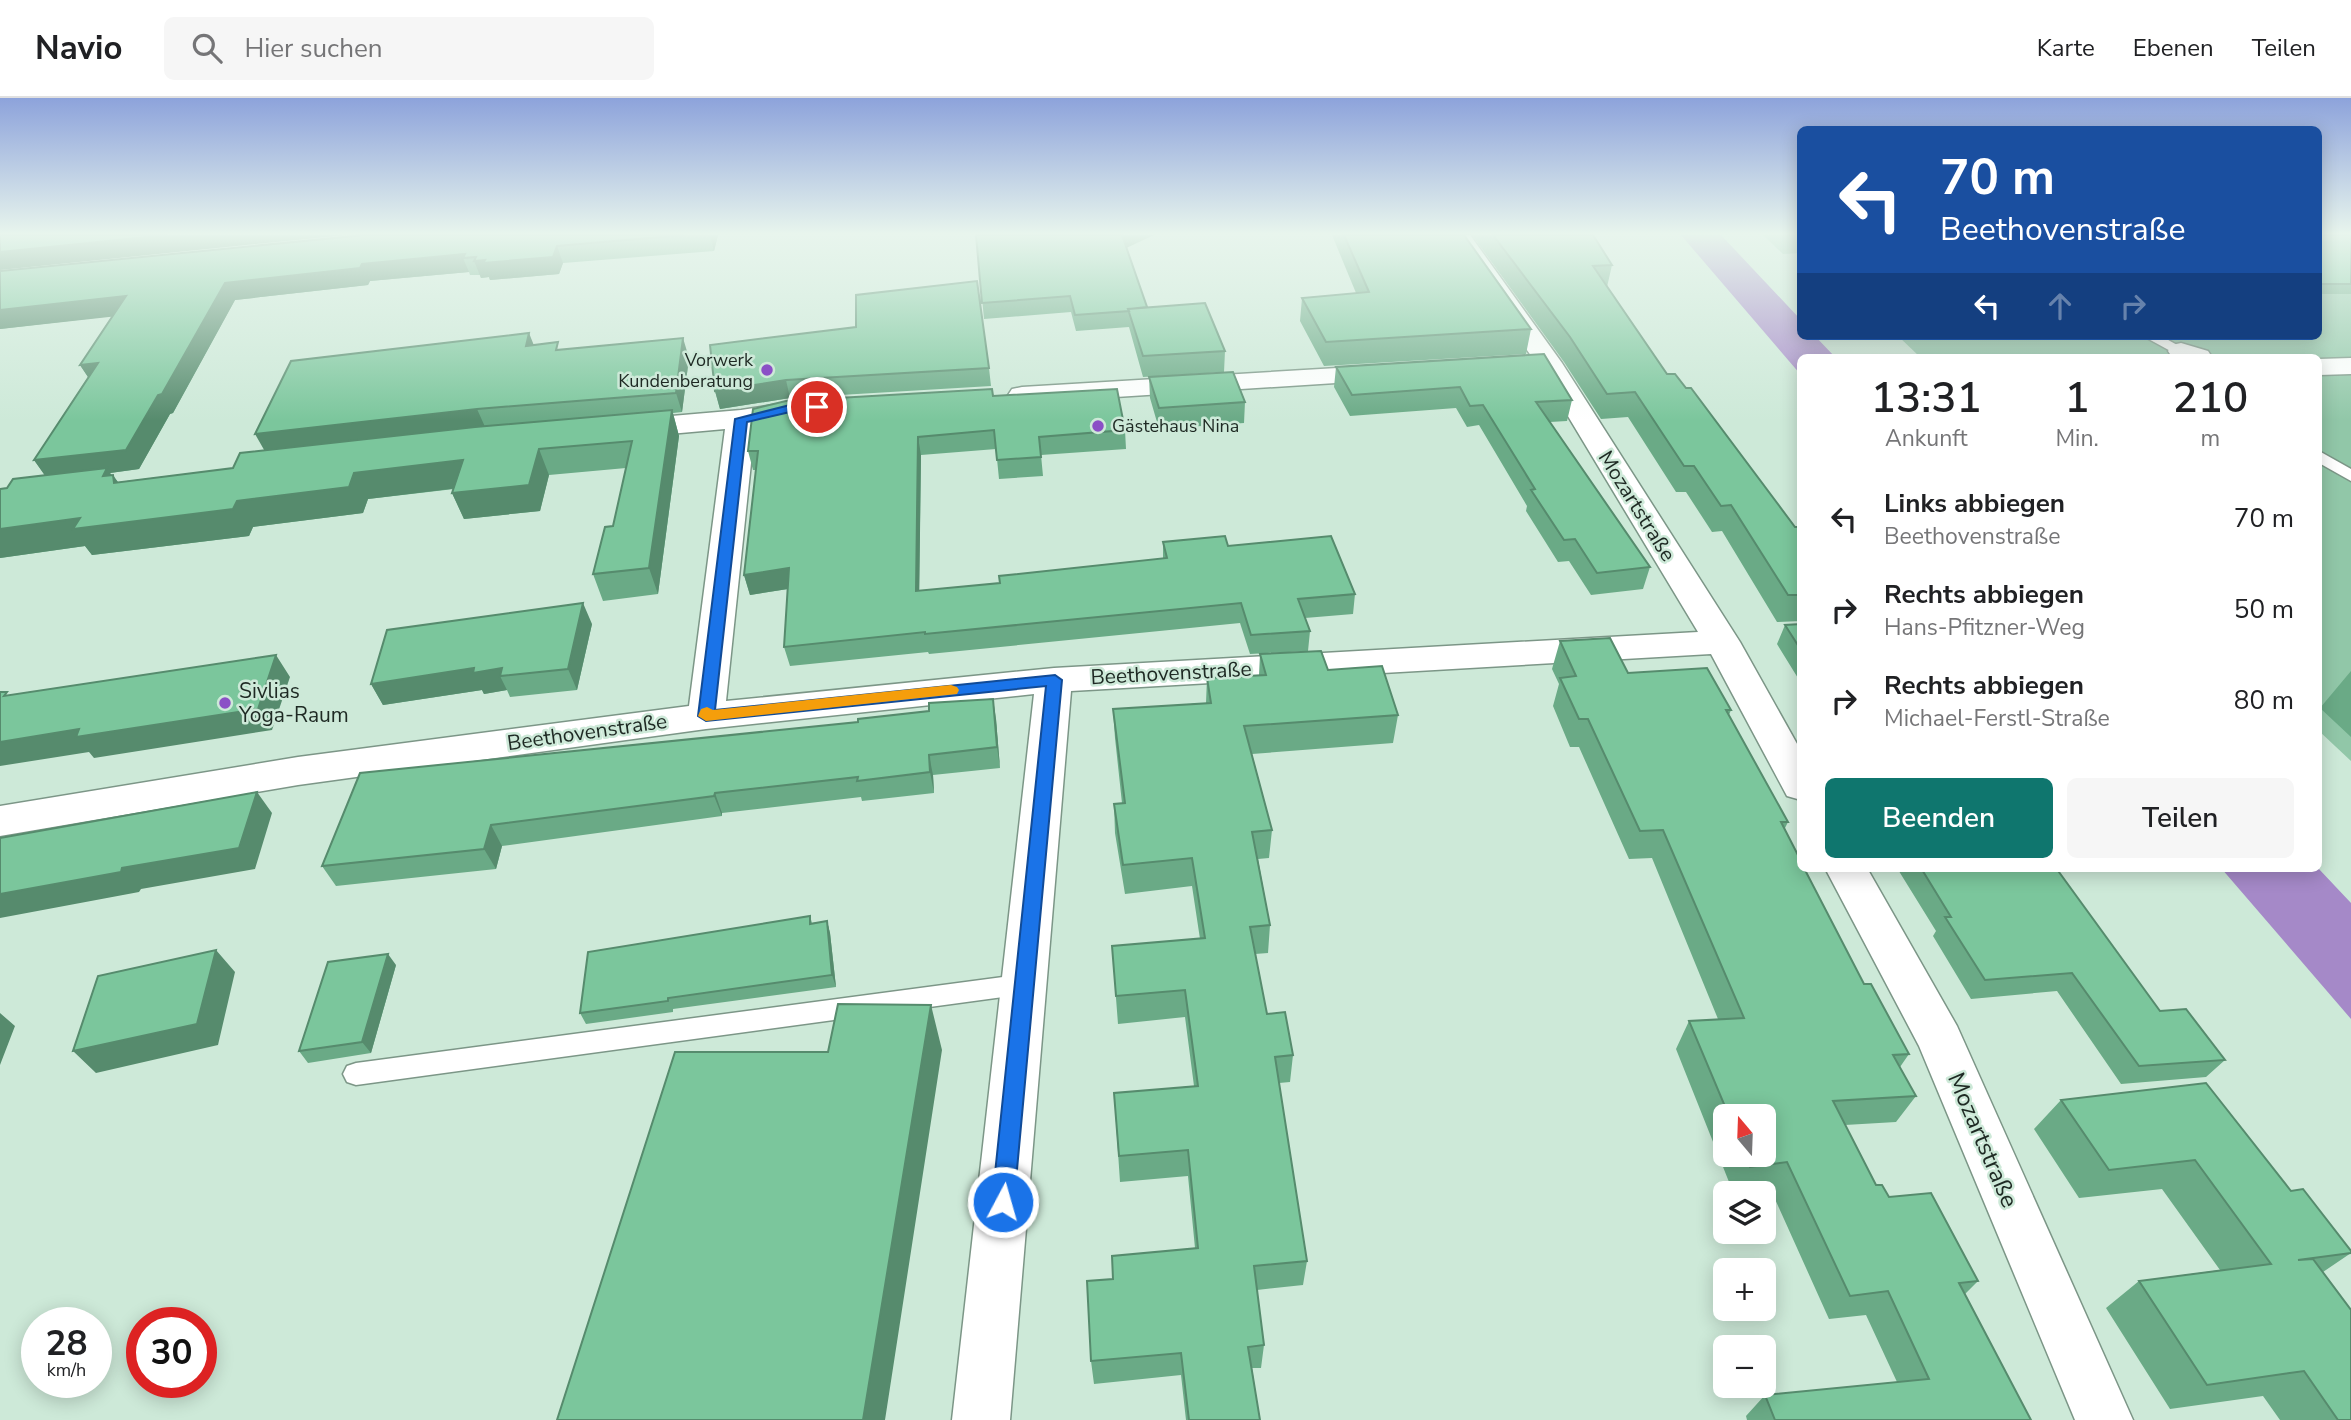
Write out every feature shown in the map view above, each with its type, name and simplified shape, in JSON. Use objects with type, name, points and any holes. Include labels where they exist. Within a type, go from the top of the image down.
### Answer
[{"type":"street","name":"Mozartstraße","points":[[1495,297],[1535,364],[1722,642],[1797,779]]},
{"type":"street","points":[[2322,367],[2351,366]]},
{"type":"street","points":[[997,396],[1411,372]]},
{"type":"street","points":[[594,432],[741,419],[790,409],[832,406]]},
{"type":"street","points":[[706,716],[741,419]]},
{"type":"street","name":"Beethovenstraße","points":[[0,821],[298,771],[706,716],[1055,680],[1722,642]]},
{"type":"street","points":[[981,1420],[1055,680]]},
{"type":"street","name":"Mozartstraße","points":[[1848,872],[1940,1040],[2104,1420]]},
{"type":"lane","points":[[2159,340],[2190,354]]},
{"type":"lane","points":[[2322,458],[2351,476]]},
{"type":"lane","points":[[356,1074],[1025,984]]},
{"type":"green space","points":[[2322,297],[2351,297],[2351,360],[2322,364],[2322,354],[1917,354],[1902,340],[2322,340]]},
{"type":"green space","points":[[2351,367],[2351,761],[2322,734],[2322,368]]},
{"type":"shaded area","points":[[1734,297],[1779,297],[1797,316],[1797,340],[1819,340],[1832,354],[1797,354],[1797,370]]},
{"type":"shaded area","points":[[2224,872],[2322,872],[2351,903],[2351,1019]]},
{"type":"building","points":[[0,297],[120,297],[0,310]]},
{"type":"building","points":[[126,297],[217,297],[162,394],[158,395],[126,450],[34,460],[98,363],[80,365]]},
{"type":"building","points":[[856,297],[979,297],[989,368],[786,380],[715,391],[710,345],[856,327]]},
{"type":"building","points":[[981,297],[1061,297],[982,303]]},
{"type":"building","points":[[1070,297],[1143,297],[1147,307],[1128,309],[1129,311],[1075,315]]},
{"type":"building","points":[[1508,297],[1531,329],[1326,342],[1302,298]]},
{"type":"building","points":[[1540,297],[1614,297],[1667,374],[1675,374],[1686,388],[1691,388],[1797,527],[1797,595],[1788,595],[1731,505],[1721,506],[1694,466],[1684,466],[1635,392],[1607,394]]},
{"type":"building","points":[[1205,303],[1225,351],[1143,356],[1128,309]]},
{"type":"building","points":[[529,333],[526,346],[558,342],[556,350],[683,338],[676,393],[477,409],[255,434],[291,361]]},
{"type":"building","points":[[1544,354],[1572,400],[1536,402],[1650,567],[1597,573],[1575,539],[1564,540],[1531,490],[1535,489],[1483,405],[1470,406],[1460,387],[1352,395],[1336,367]]},
{"type":"building","points":[[1233,372],[1245,402],[1159,408],[1149,377]]},
{"type":"building","points":[[992,389],[993,396],[1117,389],[1125,430],[1039,437],[1041,457],[997,460],[994,430],[918,437],[916,591],[1000,583],[999,576],[1167,558],[1163,542],[1225,536],[1228,546],[1331,536],[1355,594],[1298,599],[1310,631],[1251,635],[1241,603],[784,647],[789,568],[744,575],[758,451],[748,451],[753,409],[786,401]]},
{"type":"building","points":[[672,410],[649,568],[593,574],[605,527],[613,526],[632,441],[539,449],[529,485],[452,493],[463,460],[354,473],[349,487],[237,501],[233,509],[73,529],[80,518],[0,529],[0,489],[7,488],[13,479],[107,468],[103,476],[113,475],[114,483],[233,468],[240,453],[475,427]]},
{"type":"building","points":[[583,603],[568,669],[500,676],[502,668],[473,673],[474,668],[371,684],[387,630]]},
{"type":"building","points":[[1797,624],[1797,644],[1785,625]]},
{"type":"building","points":[[1610,638],[1628,673],[1707,668],[1731,710],[1726,710],[1788,822],[1781,822],[1797,853],[1797,872],[1806,872],[1864,984],[1871,984],[1909,1054],[1893,1055],[1916,1096],[1833,1101],[1876,1185],[1882,1185],[1889,1197],[1931,1193],[1978,1281],[1959,1283],[2031,1420],[1775,1420],[1766,1398],[1776,1398],[1776,1394],[1929,1379],[1888,1291],[1850,1296],[1787,1162],[1776,1163],[1776,1104],[1724,1104],[1689,1021],[1744,1018],[1663,830],[1640,831],[1588,719],[1579,719],[1560,678],[1576,676],[1560,641]]},
{"type":"building","points":[[1321,651],[1328,670],[1382,666],[1398,715],[1244,726],[1272,830],[1252,832],[1270,925],[1250,927],[1267,1014],[1285,1012],[1293,1055],[1275,1057],[1307,1261],[1254,1266],[1264,1345],[1248,1347],[1260,1420],[1189,1420],[1181,1353],[1091,1361],[1087,1281],[1113,1279],[1112,1256],[1198,1248],[1188,1150],[1119,1156],[1114,1093],[1198,1086],[1185,990],[1116,996],[1112,946],[1205,938],[1192,858],[1123,865],[1114,804],[1125,803],[1113,709],[1211,703],[1207,678],[1266,675],[1260,654]]},
{"type":"building","points":[[276,655],[258,709],[76,737],[79,729],[0,742],[0,692],[7,692],[4,696]]},
{"type":"building","points":[[993,699],[997,747],[929,755],[930,772],[715,793],[714,796],[491,825],[484,849],[322,866],[360,773],[858,722],[858,719],[929,711],[929,703]]},
{"type":"building","points":[[257,792],[239,848],[122,868],[121,872],[0,894],[0,838]]},
{"type":"building","points":[[1923,872],[2059,872],[2160,1011],[2186,1009],[2225,1060],[2139,1066],[2072,973],[1985,980],[1945,917],[1951,917]]},
{"type":"building","points":[[810,916],[810,924],[827,921],[832,975],[580,1013],[588,952]]},
{"type":"building","points":[[216,950],[197,1024],[73,1051],[98,976]]},
{"type":"building","points":[[388,954],[362,1042],[299,1051],[328,962]]},
{"type":"building","points":[[838,1004],[931,1005],[863,1420],[557,1420],[675,1052],[828,1052]]},
{"type":"building","points":[[2206,1083],[2291,1191],[2303,1189],[2351,1251],[2298,1260],[2313,1259],[2351,1310],[2351,1420],[2338,1420],[2304,1371],[2207,1385],[2139,1281],[2271,1264],[2195,1160],[2109,1170],[2061,1100]]},
{"type":"slow traffic","points":[[707,712],[706,716],[951,690]]},
{"type":"place","name":"Vorwerk Kundenberatung","points":[[767,370]]},
{"type":"place","name":"Gästehaus Nina","points":[[1098,426]]},
{"type":"place","name":"Sivlias Yoga-Raum","points":[[225,703]]},
{"type":"route","points":[[817,407],[790,409],[741,419],[706,716],[1055,680],[1003,1202]]}]
